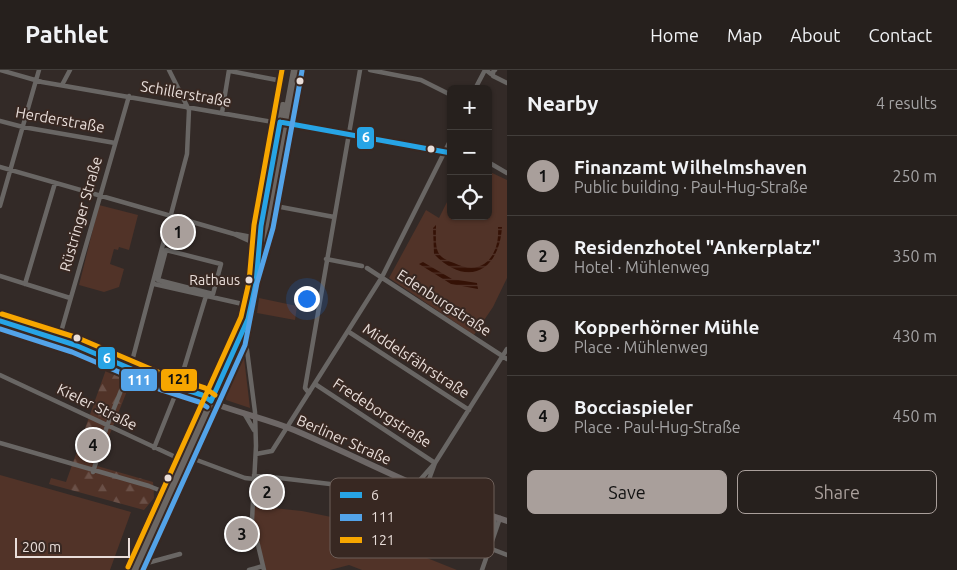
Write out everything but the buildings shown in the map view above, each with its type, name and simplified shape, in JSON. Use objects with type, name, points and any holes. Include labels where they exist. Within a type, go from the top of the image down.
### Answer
[{"type":"main road","points":[[135,570],[240,339],[270,205],[290,70]]},
{"type":"main road","points":[[262,239],[262,226],[295,70]]},
{"type":"main road","points":[[246,311],[253,300],[257,264]]},
{"type":"main road","name":"Berliner Straße","points":[[0,321],[59,338],[179,388],[202,395],[211,401],[286,427],[399,478]]},
{"type":"street","name":"Schillerstraße","points":[[0,70],[36,80],[445,151]]},
{"type":"street","points":[[0,206],[39,70]]},
{"type":"street","points":[[64,85],[70,70]]},
{"type":"street","points":[[93,471],[107,426],[130,368],[154,284],[187,154],[188,107],[169,70]]},
{"type":"street","points":[[222,113],[229,70],[277,80]]},
{"type":"street","points":[[309,393],[305,388],[360,70]]},
{"type":"street","points":[[370,70],[421,80],[447,93]]},
{"type":"street","points":[[478,85],[486,70],[494,72],[493,76],[507,83]]},
{"type":"street","name":"Rüstringer Straße","points":[[59,338],[128,96]]},
{"type":"street","name":"Herderstraße","points":[[0,121],[23,127],[115,143]]},
{"type":"street","points":[[256,454],[272,451],[349,332],[382,278],[447,147]]},
{"type":"street","points":[[492,164],[507,173]]},
{"type":"street","points":[[0,168],[100,195],[171,217],[234,234],[262,239]]},
{"type":"street","points":[[26,284],[55,183]]},
{"type":"street","points":[[270,205],[334,217]]},
{"type":"street","points":[[234,234],[256,244],[260,249]]},
{"type":"street","points":[[166,250],[221,264],[213,294],[158,280],[166,250]]},
{"type":"street","name":"Edenburgstraße","points":[[326,259],[364,267],[505,358]]},
{"type":"street","points":[[0,276],[70,298]]},
{"type":"street","points":[[154,284],[236,303],[246,311]]},
{"type":"street","points":[[154,448],[179,388],[206,296]]},
{"type":"street","name":"Middelsfährstraße","points":[[349,332],[469,410]]},
{"type":"street","points":[[240,339],[248,350],[255,415],[256,454],[252,520],[264,568],[249,570]]},
{"type":"street","points":[[423,478],[505,358],[507,349]]},
{"type":"street","name":"Kieler Straße","points":[[0,375],[90,416],[154,448],[185,459],[245,478],[254,477],[330,484]]},
{"type":"street","name":"Fredeborgstraße","points":[[315,384],[435,463]]},
{"type":"street","points":[[243,412],[255,434]]},
{"type":"street","points":[[0,443],[169,494]]},
{"type":"street","points":[[429,478],[435,463]]},
{"type":"street","points":[[494,536],[501,518]]},
{"type":"street","points":[[494,550],[507,555]]},
{"type":"street","points":[[139,561],[147,563],[180,554]]},
{"type":"green space","points":[[492,173],[507,180],[507,278],[493,307],[474,335],[389,278],[426,210],[439,218],[447,202],[447,220],[492,220]]},
{"type":"green space","points":[[99,205],[138,215],[129,250],[119,247],[118,250],[114,249],[110,264],[124,269],[119,287],[104,292],[79,285]]},
{"type":"green space","points":[[259,298],[297,306],[295,320],[257,313]]},
{"type":"green space","points":[[243,349],[250,408],[226,400],[224,393]]},
{"type":"green space","points":[[108,364],[133,376],[97,466],[153,482],[154,498],[144,510],[49,484],[51,478],[66,482]]},
{"type":"green space","points":[[0,475],[131,512],[110,570],[0,570]]},
{"type":"green space","points":[[254,506],[302,511],[330,517],[330,558],[427,558],[457,570],[362,570],[349,565],[330,570],[266,570],[253,520]]},
{"type":"shaded area","points":[[436,225],[436,246],[438,252],[447,260],[464,267],[473,268],[481,266],[488,261],[496,247],[498,227],[502,227],[500,242],[495,255],[488,264],[479,270],[469,272],[458,270],[446,264],[434,254],[433,228]]},
{"type":"shaded area","points":[[423,262],[452,279],[477,283],[478,289],[451,284],[419,264]]},
{"type":"transit line","name":"121","points":[[128,567],[241,317],[249,282],[254,225],[282,70]]},
{"type":"transit line","name":"111","points":[[143,570],[245,345],[257,283],[273,228],[302,71]]},
{"type":"transit line","name":"6","points":[[280,122],[447,152]]},
{"type":"transit line","name":"6","points":[[211,401],[248,319],[256,283],[261,226],[280,122]]},
{"type":"transit line","name":"121","points":[[2,314],[78,338],[165,375],[205,388],[215,395]]},
{"type":"transit line","name":"6","points":[[0,321],[75,345],[162,382],[202,395],[211,401]]},
{"type":"transit line","name":"111","points":[[0,329],[72,352],[159,389],[199,402],[207,407]]},
{"type":"place","name":"Finanzamt Wilhelmshaven","points":[[178,232]]},
{"type":"place","name":"Rathaus","points":[[249,280]]},
{"type":"place","name":"Bocciaspieler","points":[[93,445]]},
{"type":"place","name":"Residenzhotel \"Ankerplatz\"","points":[[267,492]]},
{"type":"place","name":"Kopperhörner Mühle","points":[[242,534]]}]
